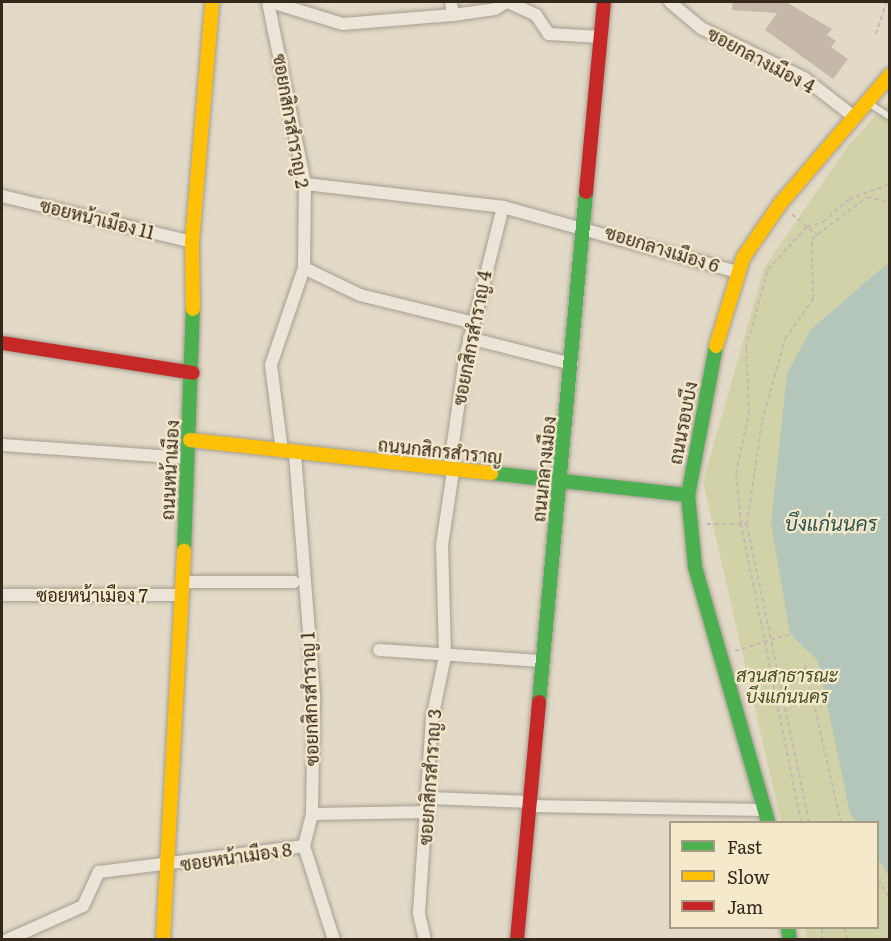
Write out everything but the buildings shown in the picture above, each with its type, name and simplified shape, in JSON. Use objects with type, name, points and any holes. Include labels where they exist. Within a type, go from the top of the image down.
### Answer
[{"type":"street","name":"ถนนหน้าเมือง","points":[[164,939],[193,373],[192,242],[212,2]]},
{"type":"street","points":[[269,2],[343,24],[453,15],[495,9],[507,2],[536,15],[549,34],[601,37]]},
{"type":"street","name":"ซอยกสิกรสำราญ 2","points":[[269,2],[305,183],[304,268],[271,365],[288,452]]},
{"type":"street","points":[[451,2],[453,15]]},
{"type":"street","name":"ถนนกลางเมือง","points":[[517,939],[542,661],[562,480],[604,2]]},
{"type":"street","name":"ซอยกลางเมือง 4","points":[[670,2],[701,28],[804,78],[853,116]]},
{"type":"street","name":"ถนนรอบบึง","points":[[767,816],[695,567],[689,525],[688,495],[717,343],[738,272],[780,204],[890,75]]},
{"type":"street","name":"ซอยกลางเมือง 6","points":[[305,183],[503,207],[585,226],[738,272]]},
{"type":"street","name":"ซอยหน้าเมือง 11","points":[[2,196],[192,242]]},
{"type":"street","name":"ซอยกสิกรสำราญ 4","points":[[451,471],[469,338],[503,207]]},
{"type":"street","points":[[304,268],[360,295],[474,323]]},
{"type":"street","points":[[469,338],[572,364]]},
{"type":"street","points":[[2,343],[193,373]]},
{"type":"street","name":"ถนนกสิกรสำราญ","points":[[190,440],[451,471],[562,480],[688,495]]},
{"type":"street","points":[[2,445],[188,458]]},
{"type":"street","name":"ซอยกสิกรสำราญ 1","points":[[288,452],[314,698],[312,813],[304,846]]},
{"type":"street","name":"ซอยกสิกรสำราญ 3","points":[[424,939],[419,913],[430,798],[432,719],[445,656],[442,545],[451,471]]},
{"type":"street","name":"ซอยหน้าเมือง 7","points":[[2,595],[183,589],[294,582]]},
{"type":"street","points":[[379,650],[542,661]]},
{"type":"street","points":[[430,798],[767,816]]},
{"type":"street","points":[[312,813],[428,812]]},
{"type":"street","points":[[304,846],[334,939]]},
{"type":"street","name":"ซอยหน้าเมือง 8","points":[[7,939],[83,906],[99,872],[167,867],[304,846]]},
{"type":"lane","points":[[867,102],[890,117]]},
{"type":"path","points":[[876,33],[888,4],[879,2]]},
{"type":"path","points":[[801,821],[762,643],[741,524],[736,473],[749,413],[746,348],[768,269],[807,227],[823,222],[849,199],[890,184]]},
{"type":"path","points":[[809,821],[769,641],[747,524],[762,422],[786,339],[813,299],[812,238],[867,197],[890,202]]},
{"type":"path","points":[[780,204],[817,235]]},
{"type":"path","points":[[689,525],[747,524]]},
{"type":"path","points":[[721,656],[790,634]]},
{"type":"path","points":[[805,665],[841,821]]},
{"type":"path","points":[[879,882],[890,899]]},
{"type":"green space","name":"สวนสาธารณะ บึงแก่นนคร","points":[[889,101],[889,262],[811,329],[790,634],[818,661],[856,821],[781,821],[703,482],[764,268],[848,146]]},
{"type":"green space","points":[[879,860],[889,877],[889,939],[807,939],[805,929],[879,929]]},
{"type":"water","name":"บึงแก่นนคร","points":[[889,262],[889,877],[879,860],[879,821],[855,821],[850,813],[818,661],[790,634],[771,524],[787,373],[811,329]]},
{"type":"traffic: fast","points":[[539,702],[586,192]]},
{"type":"traffic: fast","points":[[184,551],[193,309]]},
{"type":"traffic: fast","points":[[716,346],[688,495],[695,567],[768,821]]},
{"type":"traffic: fast","points":[[491,473],[688,495]]},
{"type":"traffic: fast","points":[[788,929],[790,940]]},
{"type":"traffic: slow","points":[[193,309],[192,242],[212,2]]},
{"type":"traffic: slow","points":[[716,346],[743,258],[780,204],[890,75]]},
{"type":"traffic: slow","points":[[190,440],[491,473]]},
{"type":"traffic: slow","points":[[163,940],[184,551]]},
{"type":"traffic: jam","points":[[586,192],[604,2]]},
{"type":"traffic: jam","points":[[2,343],[193,373]]},
{"type":"traffic: jam","points":[[517,940],[539,702]]}]
